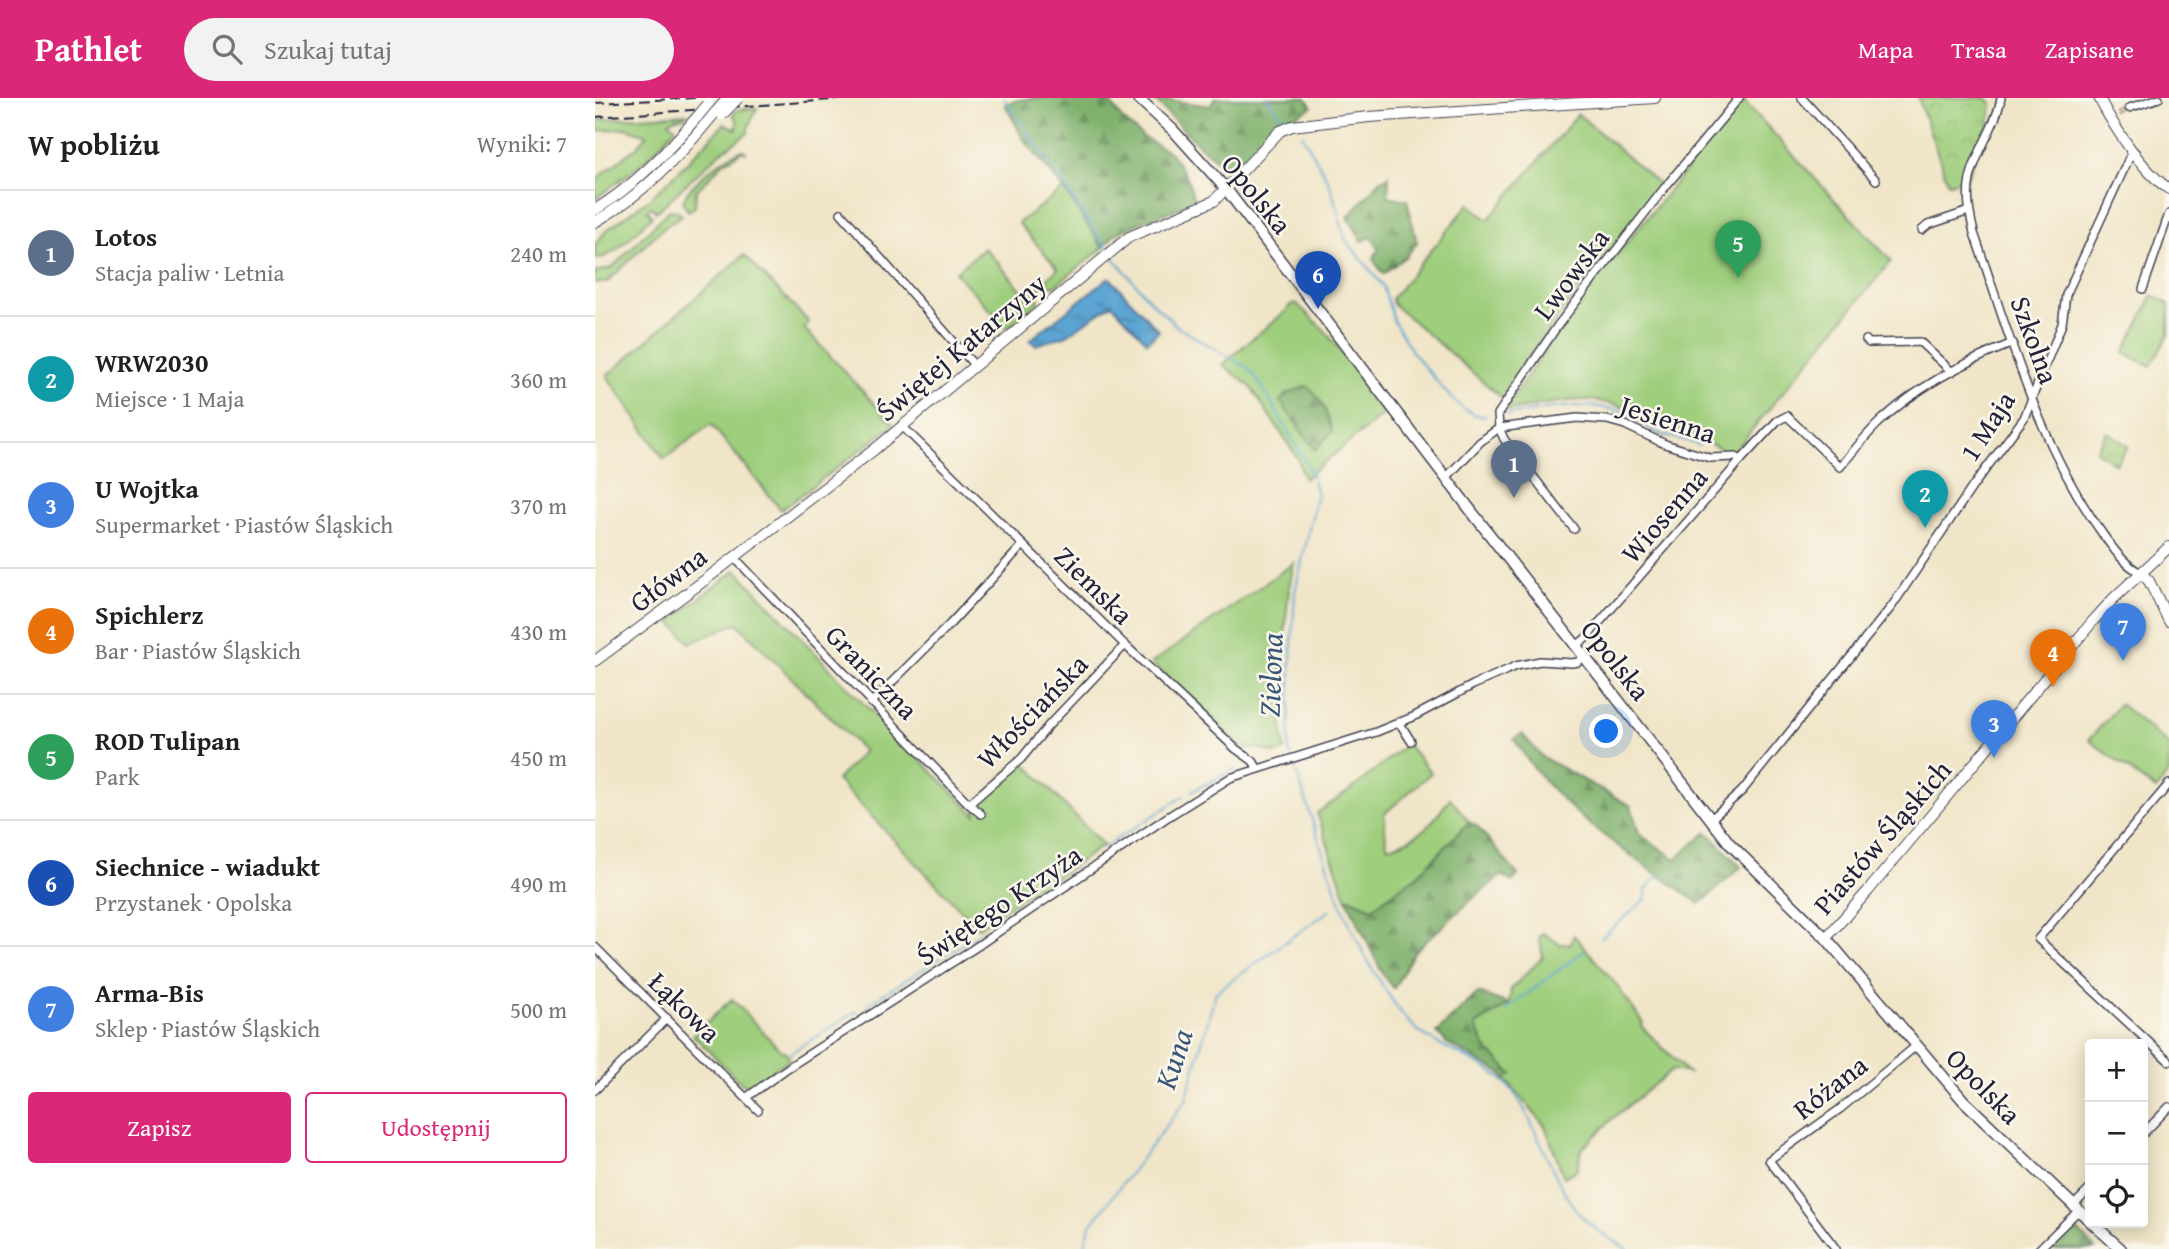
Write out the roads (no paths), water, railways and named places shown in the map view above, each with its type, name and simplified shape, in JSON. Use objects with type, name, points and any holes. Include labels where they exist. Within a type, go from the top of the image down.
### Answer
[{"type":"main road","name":"Opolska","points":[[1138,98],[1173,130],[1226,189],[1710,820],[1744,858],[1826,937],[1962,1100],[2085,1216]]},
{"type":"main road","name":"Opolska","points":[[2098,1228],[2121,1249]]},
{"type":"street","points":[[718,115],[728,98]]},
{"type":"street","points":[[595,222],[645,187],[738,98]]},
{"type":"street","name":"Świętej Katarzyny","points":[[734,557],[902,427],[1120,244],[1136,233],[1213,201],[1272,137],[1291,126],[1369,117],[1655,98]]},
{"type":"street","name":"Lwowska","points":[[1499,428],[1500,408],[1557,325],[1739,98]]},
{"type":"street","points":[[1802,98],[1876,180]]},
{"type":"street","name":"Szkolna","points":[[2001,98],[1998,112],[1975,162],[1970,180],[1969,211],[1975,233],[2058,462],[2110,544],[2130,567],[2141,573]]},
{"type":"street","points":[[2099,98],[2115,116],[2135,152],[2154,177],[2169,189]]},
{"type":"street","points":[[2129,108],[2158,98]]},
{"type":"street","points":[[595,210],[645,172],[672,146],[710,100]]},
{"type":"street","name":"1 Maja","points":[[1710,820],[1742,790],[1892,606],[1973,485],[2024,418],[2062,324],[2066,295],[2130,156],[2135,152]]},
{"type":"street","points":[[1922,230],[1928,225],[1969,211]]},
{"type":"street","points":[[841,213],[975,366]]},
{"type":"street","points":[[2143,289],[2169,214]]},
{"type":"street","points":[[1866,341],[1920,342],[1952,372],[2013,343]]},
{"type":"street","name":"Wiosenna","points":[[1576,646],[1777,421],[1787,416],[1840,467],[1885,417],[1925,387],[1952,372]]},
{"type":"street","name":"Jesienna","points":[[1499,428],[1594,418],[1625,425],[1665,444],[1710,458],[1737,457],[1741,460]]},
{"type":"street","name":"Ziemska","points":[[902,427],[1125,645],[1236,750],[1253,761],[1258,769]]},
{"type":"street","points":[[1446,478],[1481,442],[1499,428],[1504,439],[1574,529]]},
{"type":"street","points":[[871,703],[951,623],[1023,545]]},
{"type":"street","name":"Piastów Śląskich","points":[[1826,937],[1868,891],[2093,621],[2169,547]]},
{"type":"street","name":"Główna","points":[[595,661],[734,557]]},
{"type":"street","name":"Graniczna","points":[[734,557],[871,703],[981,814]]},
{"type":"street","points":[[2141,573],[2150,580],[2169,621]]},
{"type":"street","name":"Włościańska","points":[[969,804],[1021,759],[1049,725],[1125,645]]},
{"type":"street","points":[[1411,741],[1399,722],[1516,666],[1540,661],[1572,663],[1584,656]]},
{"type":"street","name":"Świętego Krzyża","points":[[747,1097],[789,1067],[984,942],[1165,818],[1230,778],[1399,722]]},
{"type":"street","points":[[2169,784],[2038,939],[2169,1061]]},
{"type":"street","name":"Łąkowa","points":[[595,947],[758,1110]]},
{"type":"street","points":[[595,1090],[667,1018]]},
{"type":"street","name":"Różana","points":[[1836,1249],[1769,1160],[1840,1109],[1916,1046]]},
{"type":"street","points":[[2148,1129],[2169,1107]]},
{"type":"street","points":[[2039,1249],[2085,1196]]},
{"type":"water","points":[[1109,277],[1159,331],[1147,342],[1112,304],[1067,335],[1036,345],[1030,340]]},
{"type":"waterway","name":"Zielona","points":[[1004,98],[1108,250]]},
{"type":"waterway","points":[[1267,98],[1282,117],[1296,118]]},
{"type":"waterway","points":[[1302,134],[1329,182],[1339,214]]},
{"type":"waterway","points":[[1340,220],[1345,239],[1383,286],[1394,322],[1413,353],[1451,398],[1464,409],[1486,416]]},
{"type":"waterway","name":"Zielona","points":[[1113,257],[1151,302],[1179,328],[1248,368],[1261,385],[1311,472],[1317,494],[1295,592],[1291,660],[1291,756]]},
{"type":"waterway","points":[[1508,415],[1567,406],[1611,409],[1631,415],[1658,433],[1699,446]]},
{"type":"waterway","name":"Zielona","points":[[1293,762],[1342,906],[1368,961],[1394,1003],[1425,1036],[1482,1066],[1507,1084],[1525,1110],[1558,1180],[1578,1213],[1627,1249]]},
{"type":"waterway","points":[[1192,791],[1236,769]]},
{"type":"waterway","points":[[1103,848],[1184,796]]},
{"type":"waterway","points":[[1601,938],[1646,899],[1646,890],[1659,874]]},
{"type":"waterway","points":[[993,924],[1027,900]]},
{"type":"waterway","name":"Kuna","points":[[1084,1249],[1090,1226],[1186,1100],[1216,992],[1330,910]]},
{"type":"waterway","points":[[866,1005],[985,930]]},
{"type":"waterway","points":[[1506,1010],[1584,951]]},
{"type":"waterway","points":[[789,1054],[857,1011]]},
{"type":"tunnel","points":[[2119,114],[2129,108]]},
{"type":"railway","points":[[595,103],[695,98]]},
{"type":"railway","points":[[595,117],[859,98]]},
{"type":"place","name":"ROD Tulipan","points":[[1738,278]]},
{"type":"place","name":"Siechnice - wiadukt","points":[[1318,309]]},
{"type":"place","name":"Lotos","points":[[1514,498]]},
{"type":"place","name":"WRW2030","points":[[1925,528]]},
{"type":"place","name":"Arma-Bis","points":[[2123,661]]},
{"type":"place","name":"Spichlerz","points":[[2053,687]]},
{"type":"place","name":"U Wojtka","points":[[1994,758]]}]
